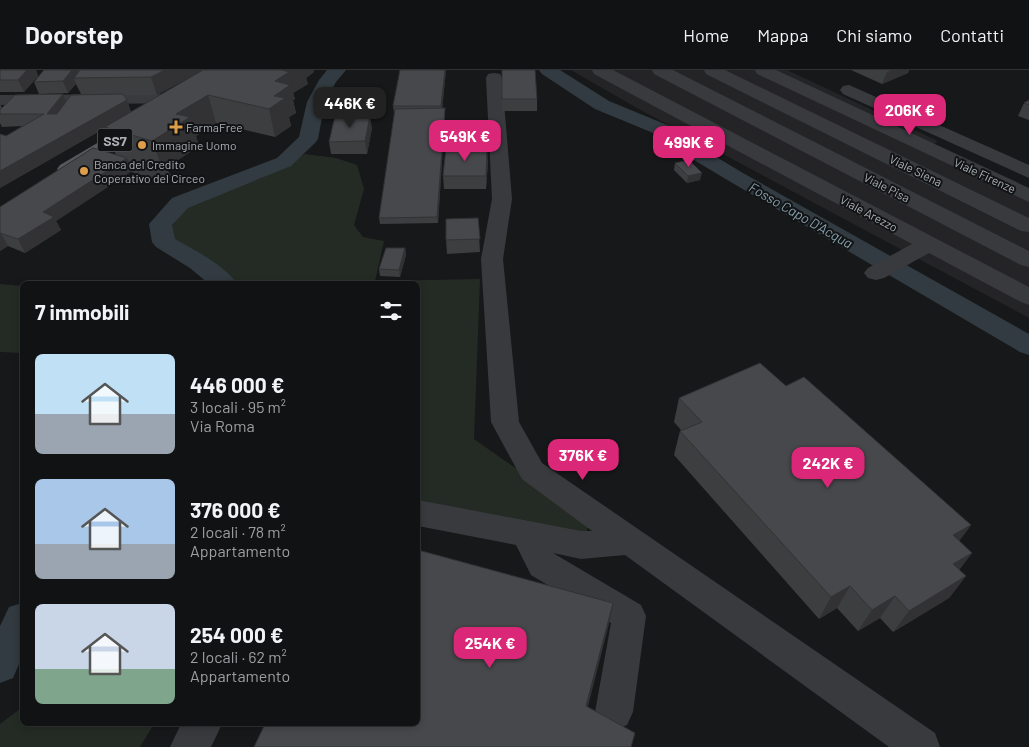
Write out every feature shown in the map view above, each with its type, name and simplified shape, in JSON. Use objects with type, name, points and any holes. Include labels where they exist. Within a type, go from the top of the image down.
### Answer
[{"type":"main road","name":"SS7","points":[[50,180],[190,95]]},
{"type":"street","name":"Viale Arezzo","points":[[600,70],[710,128],[919,249],[1029,297]]},
{"type":"street","name":"Viale Pisa","points":[[660,70],[1029,260]]},
{"type":"street","name":"Viale Siena","points":[[712,70],[1029,226]]},
{"type":"street","name":"Viale Firenze","points":[[763,70],[1029,196]]},
{"type":"street","points":[[494,78],[502,199],[492,259],[505,422],[532,472],[921,747]]},
{"type":"street","points":[[832,82],[1029,172]]},
{"type":"street","points":[[710,128],[805,90]]},
{"type":"street","points":[[0,100],[190,95]]},
{"type":"street","points":[[91,154],[161,175]]},
{"type":"street","points":[[908,198],[937,181],[995,156]]},
{"type":"street","points":[[876,273],[919,249]]},
{"type":"street","points":[[420,513],[582,545],[631,542]]},
{"type":"street","points":[[526,534],[543,565],[629,616],[614,712]]},
{"type":"street","points":[[189,747],[202,726]]},
{"type":"shaded area","points":[[571,70],[787,70],[938,141],[931,146],[1029,191],[1029,318],[637,108]]},
{"type":"shaded area","points":[[305,154],[336,158],[357,165],[364,189],[354,225],[363,237],[384,241],[375,281],[226,281],[202,260],[168,240],[171,227],[180,213],[202,199],[262,178]]},
{"type":"shaded area","points":[[480,279],[474,439],[590,520],[585,536],[420,500],[420,281],[375,281]]},
{"type":"shaded area","points":[[0,284],[20,286],[20,353],[0,352]]},
{"type":"shaded area","points":[[20,709],[20,726],[153,726],[140,747],[0,747],[0,724]]},
{"type":"building","points":[[0,70],[27,70],[18,80],[0,80]]},
{"type":"building","points":[[44,70],[72,70],[63,81],[34,82]]},
{"type":"building","points":[[80,70],[165,70],[151,77],[74,78]]},
{"type":"building","points":[[203,70],[282,70],[289,72],[275,81],[290,85],[274,96],[285,98],[269,109],[208,95],[176,114],[190,117],[152,141],[105,127]]},
{"type":"building","points":[[400,70],[445,70],[441,106],[393,106]]},
{"type":"building","points":[[502,70],[535,70],[537,99],[502,99]]},
{"type":"building","points":[[63,94],[47,114],[57,114],[71,95],[123,94],[127,100],[0,171],[0,134],[6,136],[44,114],[0,114],[0,110],[15,95]]},
{"type":"building","points":[[445,108],[437,217],[379,218],[395,109]]},
{"type":"building","points":[[335,116],[370,116],[365,141],[329,142]]},
{"type":"building","points":[[93,148],[127,158],[43,212],[54,217],[18,239],[0,233],[0,207]]},
{"type":"building","points":[[446,148],[487,148],[486,176],[443,176]]},
{"type":"building","points":[[689,160],[702,173],[688,176],[675,163]]},
{"type":"building","points":[[478,218],[480,239],[446,240],[446,219]]},
{"type":"building","points":[[386,248],[405,248],[399,270],[379,269]]},
{"type":"building","points":[[760,363],[786,386],[804,377],[971,525],[953,535],[972,553],[953,564],[966,576],[909,611],[895,596],[872,610],[850,586],[831,597],[680,431],[702,422],[679,398]]},
{"type":"building","points":[[420,551],[613,603],[586,706],[635,733],[631,747],[254,747],[264,726],[420,726]]},
{"type":"waterway","points":[[221,281],[198,263],[164,242],[160,224],[180,203],[284,162],[308,139],[316,102],[328,80],[337,70]]},
{"type":"waterway","name":"Fosso Capo D'Acqua","points":[[548,70],[602,105],[665,131],[691,150],[736,177],[1029,346]]},
{"type":"waterway","points":[[0,665],[20,623]]},
{"type":"place","name":"FarmaFree","points":[[176,127]]},
{"type":"place","name":"Immagine Uomo","points":[[142,145]]},
{"type":"place","name":"Banca del Credito Coperativo del Circeo","points":[[84,171]]}]
